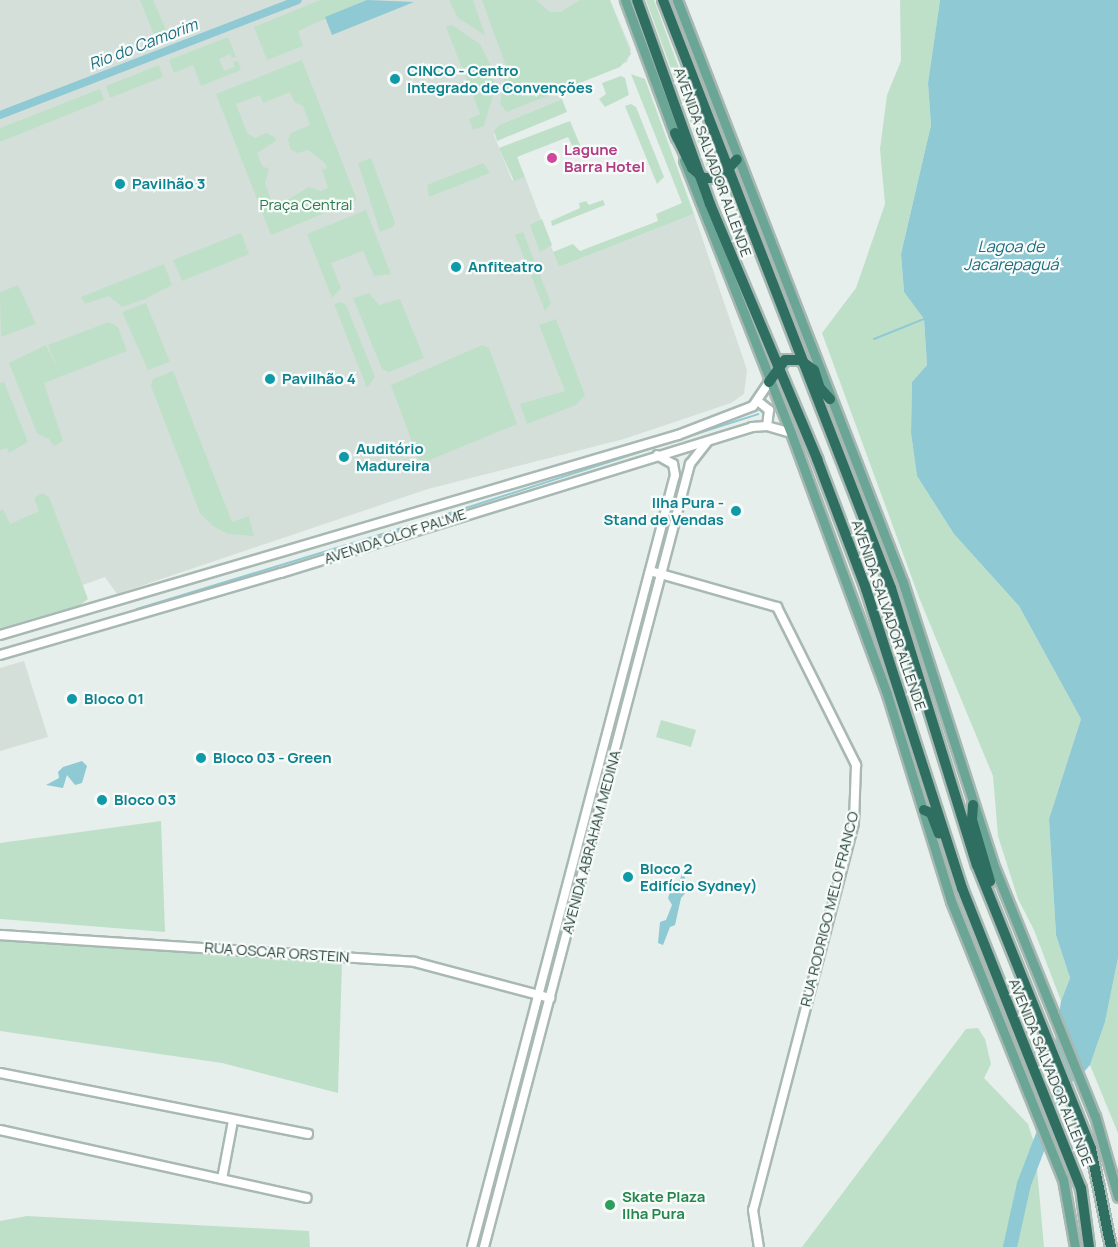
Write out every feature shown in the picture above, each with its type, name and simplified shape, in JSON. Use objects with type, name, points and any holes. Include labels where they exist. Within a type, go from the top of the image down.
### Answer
[{"type":"highway","name":"AVENIDA SALVADOR ALLENDE","points":[[637,0],[703,178],[777,368],[817,459],[866,589],[962,888],[1071,1160],[1088,1220],[1089,1247]]},
{"type":"highway","name":"AVENIDA SALVADOR ALLENDE","points":[[663,0],[891,588],[997,919],[1081,1125],[1098,1173],[1111,1247]]},
{"type":"highway","points":[[675,133],[692,168],[703,178],[717,179],[729,171],[737,159]]},
{"type":"highway","points":[[769,382],[785,360],[803,362],[814,370],[820,388],[830,399]]},
{"type":"highway","points":[[973,805],[972,819],[997,919]]},
{"type":"highway","points":[[924,810],[931,813],[995,982],[1000,987]]},
{"type":"main road","name":"AVENIDA SALVADOR ALLENDE","points":[[625,0],[769,382],[791,433],[887,694],[951,901],[1063,1179],[1075,1247]]},
{"type":"main road","name":"AVENIDA SALVADOR ALLENDE","points":[[677,0],[903,583],[973,805],[1048,1002],[1095,1116],[1118,1197]]},
{"type":"street","points":[[769,382],[759,402],[769,410],[767,426],[791,433]]},
{"type":"street","name":"AVENIDA OLOF PALME","points":[[0,635],[678,435],[759,402]]},
{"type":"street","name":"AVENIDA OLOF PALME","points":[[0,655],[281,573],[657,455],[767,426]]},
{"type":"street","name":"AVENIDA ABRAHAM MEDINA","points":[[485,1245],[690,464],[707,442]]},
{"type":"street","name":"AVENIDA ABRAHAM MEDINA","points":[[473,1243],[675,475],[673,464],[657,455]]},
{"type":"street","name":"RUA RODRIGO MELO FRANCO","points":[[650,571],[770,603],[781,611],[856,765],[854,824],[753,1210],[759,1247]]},
{"type":"street","points":[[612,711],[626,714]]},
{"type":"street","points":[[595,774],[601,779],[608,778]]},
{"type":"street","points":[[590,792],[598,790],[603,795]]},
{"type":"street","name":"RUA OSCAR ORSTEIN","points":[[0,935],[414,962],[550,998]]},
{"type":"street","points":[[0,1073],[233,1121],[308,1134]]},
{"type":"street","points":[[222,1179],[233,1121]]},
{"type":"street","points":[[0,1130],[308,1198]]},
{"type":"street","points":[[478,1222],[482,1228],[490,1226]]},
{"type":"street","points":[[473,1243],[482,1237],[485,1245]]},
{"type":"shaded area","points":[[0,0],[610,0],[631,49],[627,62],[559,91],[562,99],[499,125],[494,135],[512,180],[525,177],[559,267],[694,214],[747,370],[744,394],[731,403],[624,439],[428,489],[117,594],[105,577],[80,586],[10,627],[0,628]]},
{"type":"shaded area","points":[[24,661],[48,737],[0,751],[0,668]]},
{"type":"green space","points":[[140,0],[153,0],[167,32],[155,37]]},
{"type":"green space","points":[[320,0],[367,0],[298,31],[303,46],[267,60],[254,27]]},
{"type":"green space","points":[[449,0],[473,0],[485,35],[458,18]]},
{"type":"green space","points":[[482,0],[536,0],[550,12],[560,12],[580,0],[610,0],[631,54],[620,67],[507,112],[500,104],[506,66]]},
{"type":"green space","points":[[646,0],[654,0],[717,172],[709,173]]},
{"type":"green space","points":[[666,0],[672,0],[729,157]]},
{"type":"green space","points":[[900,0],[940,0],[928,83],[931,125],[901,254],[904,292],[924,319],[927,365],[912,382],[911,433],[917,476],[954,534],[1019,606],[1081,719],[1049,819],[1056,935],[1070,978],[1061,1001],[1034,930],[1018,899],[998,836],[993,776],[920,600],[822,333],[856,288],[885,204],[880,149],[887,95],[901,61]]},
{"type":"green space","points":[[452,25],[480,44],[493,70],[495,88],[484,126],[473,130],[469,119],[480,114],[446,27]]},
{"type":"green space","points":[[228,37],[236,57],[232,58],[230,54],[219,59],[224,71],[235,67],[233,62],[238,61],[241,70],[201,86],[193,65],[174,73],[169,60]]},
{"type":"green space","name":"Praça Central","points":[[302,60],[357,200],[271,235],[216,94]],"holes":[[[290,92],[294,102],[303,106],[310,125],[291,133],[288,140],[291,150],[298,153],[308,150],[325,163],[327,168],[322,170],[328,188],[321,191],[309,187],[281,204],[271,200],[265,183],[269,169],[262,166],[257,153],[276,141],[275,137],[266,133],[255,138],[247,133],[236,104],[260,95],[263,103]]]},
{"type":"green space","points":[[159,65],[163,77],[110,98],[106,86]]},
{"type":"green space","points":[[631,74],[645,79],[694,214],[559,267],[553,252],[573,244],[580,251],[658,221],[656,214],[682,203]]},
{"type":"green space","points":[[621,76],[625,78],[629,95],[605,107],[599,99],[606,94],[602,83]]},
{"type":"green space","points":[[100,89],[104,100],[0,142],[0,128]]},
{"type":"green space","points":[[562,99],[567,112],[497,141],[494,131],[499,125]]},
{"type":"green space","points":[[631,104],[636,107],[664,177],[657,184],[625,106]]},
{"type":"green space","points":[[570,121],[583,152],[576,154],[568,137],[517,157],[525,177],[514,181],[499,148]]},
{"type":"green space","points":[[371,158],[395,222],[393,227],[380,232],[358,163]]},
{"type":"green space","points":[[483,163],[490,173],[429,197],[427,185]]},
{"type":"green space","points":[[603,200],[605,205],[552,226],[551,221],[580,208],[579,203],[586,201],[589,205]]},
{"type":"green space","points":[[366,210],[391,274],[374,276],[363,251],[331,263],[341,288],[332,298],[307,234]]},
{"type":"green space","points":[[542,219],[552,245],[540,252],[530,225]]},
{"type":"green space","points":[[523,232],[551,303],[545,311],[515,235]]},
{"type":"green space","points":[[241,233],[249,254],[182,281],[173,260]]},
{"type":"green space","points":[[164,264],[172,285],[145,299],[122,307],[109,296],[85,304],[81,297]]},
{"type":"green space","points":[[18,285],[36,324],[1,337],[0,292]]},
{"type":"green space","points":[[369,293],[379,305],[400,299],[424,358],[389,372],[382,369],[353,298]]},
{"type":"green space","points":[[341,302],[346,305],[375,377],[367,388],[334,304]]},
{"type":"green space","points":[[146,303],[170,362],[148,370],[122,312]]},
{"type":"green space","points":[[556,319],[585,395],[576,405],[527,424],[520,404],[565,391],[539,325]]},
{"type":"green space","points":[[109,322],[118,327],[127,351],[44,383],[63,441],[54,446],[49,439],[37,433],[9,363],[46,345],[59,372],[48,345]]},
{"type":"green space","points":[[482,345],[489,348],[517,424],[420,464],[391,385]]},
{"type":"green space","points":[[173,371],[232,522],[249,516],[254,536],[228,534],[213,526],[200,513],[151,386],[153,379]]},
{"type":"green space","points":[[4,382],[28,442],[9,453],[7,448],[0,450],[0,383]]},
{"type":"green space","points":[[42,493],[49,497],[88,599],[80,605],[0,628],[0,511],[3,509],[10,524],[39,511],[34,498]]},
{"type":"green space","points":[[661,720],[696,730],[691,747],[656,737]]},
{"type":"green space","points":[[161,821],[165,932],[0,919],[0,843]]},
{"type":"green space","points":[[0,940],[342,963],[338,1093],[222,1063],[0,1031]]},
{"type":"green space","points":[[1118,958],[1118,1133],[1090,1065],[1105,1022]]},
{"type":"green space","points":[[978,1028],[985,1039],[991,1064],[984,1078],[1028,1124],[1035,1146],[1044,1247],[802,1247],[966,1029]]},
{"type":"green space","points":[[27,1216],[309,1231],[310,1247],[0,1247],[0,1221]]},
{"type":"water","points":[[367,0],[414,2],[332,35],[325,17]]},
{"type":"water","name":"Lagoa de Jacarepaguá","points":[[940,0],[1118,0],[1118,958],[1105,1022],[1090,1065],[1077,1080],[1062,1085],[1054,1049],[1061,1001],[1070,978],[1056,935],[1049,819],[1081,719],[1019,606],[954,534],[917,476],[911,433],[912,382],[927,365],[924,319],[904,292],[901,254],[931,125],[928,83]]},
{"type":"water","points":[[82,761],[87,766],[82,783],[75,785],[67,775],[63,788],[46,785],[59,778],[58,772],[63,767]]},
{"type":"water","points":[[683,872],[689,889],[681,898],[675,925],[670,927],[663,945],[658,943],[660,922],[666,920],[672,905],[668,898],[671,889],[676,888]]},
{"type":"waterway","name":"Rio do Camorim","points":[[0,115],[298,0]]},
{"type":"waterway","points":[[874,339],[924,319]]},
{"type":"waterway","points":[[444,515],[758,414]]},
{"type":"waterway","points":[[137,609],[425,521]]},
{"type":"waterway","points":[[1010,1247],[1024,1184],[1062,1085]]},
{"type":"place","name":"CINCO - Centro Integrado de Convenções","points":[[395,79]]},
{"type":"place","name":"Lagune Barra Hotel","points":[[552,158]]},
{"type":"place","name":"Pavilhão 3","points":[[120,184]]},
{"type":"place","name":"Anfiteatro","points":[[456,267]]},
{"type":"place","name":"Pavilhão 4","points":[[270,379]]},
{"type":"place","name":"Auditório Madureira","points":[[344,457]]},
{"type":"place","name":"Ilha Pura - Stand de Vendas","points":[[736,511]]},
{"type":"place","name":"Bloco 01","points":[[72,699]]},
{"type":"place","name":"Bloco 03 - Green","points":[[201,758]]},
{"type":"place","name":"Bloco 03","points":[[102,800]]},
{"type":"place","name":"Bloco 2 Edifício Sydney)","points":[[628,877]]},
{"type":"place","name":"Skate Plaza Ilha Pura","points":[[610,1205]]}]
